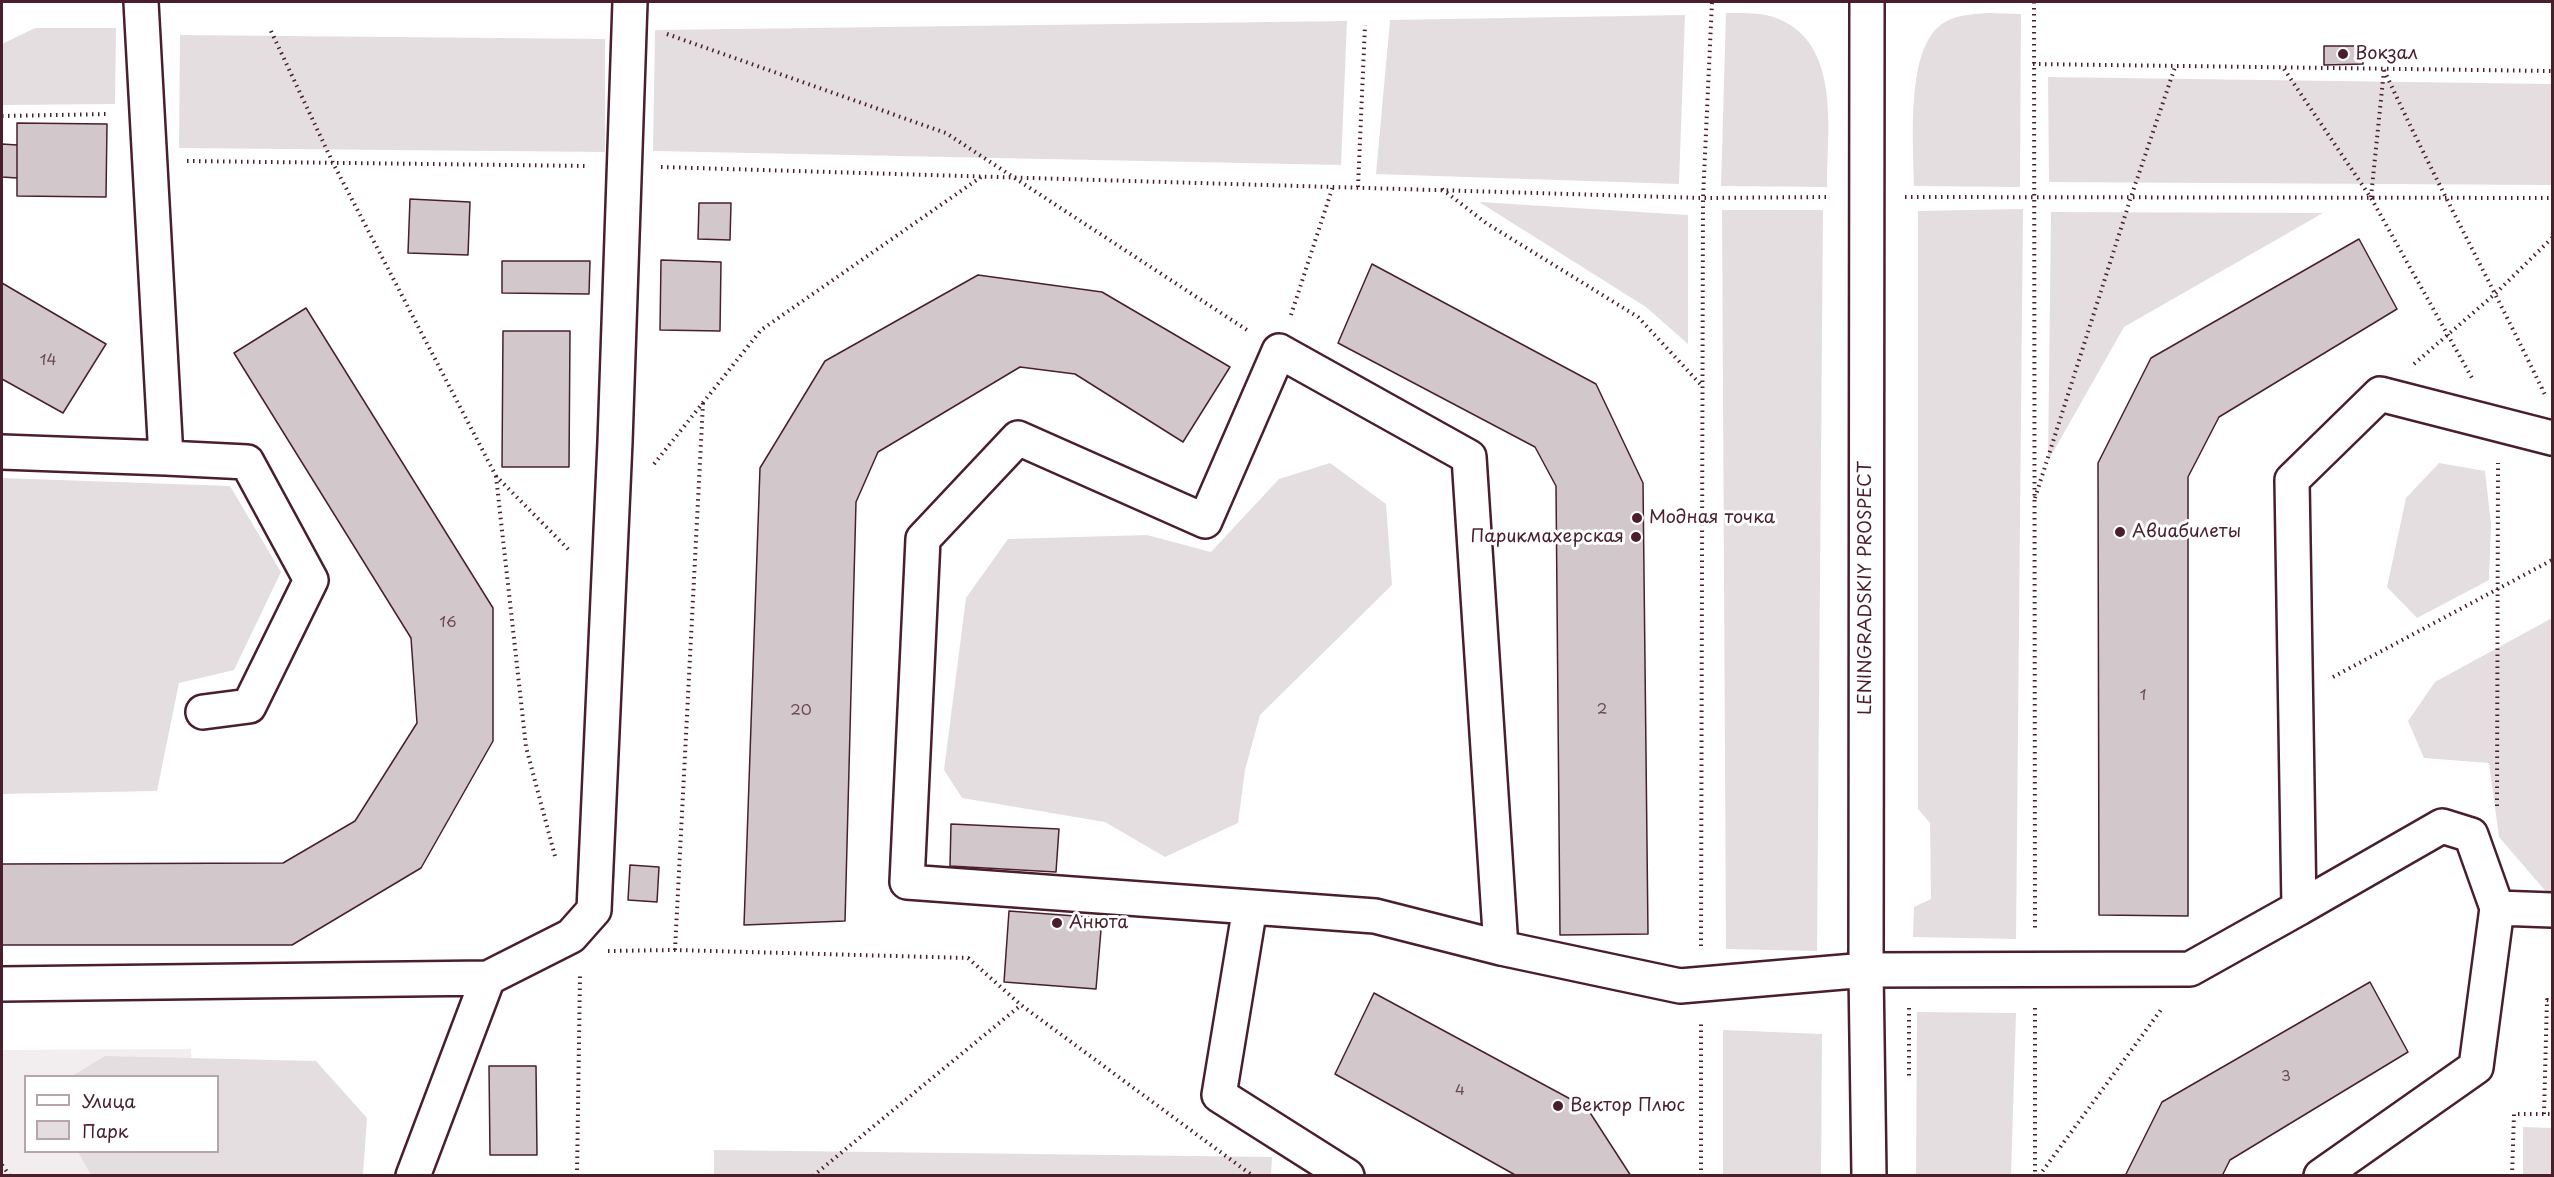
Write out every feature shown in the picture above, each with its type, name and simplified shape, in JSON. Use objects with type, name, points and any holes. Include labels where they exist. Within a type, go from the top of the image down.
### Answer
[{"type":"street","points":[[141,2],[166,458]]},
{"type":"street","points":[[2,984],[488,978],[571,936],[594,910],[609,592],[630,2]]},
{"type":"street","name":"LENINGRADSKIY PROSPECT","points":[[1867,2],[1866,970],[1869,1176]]},
{"type":"street","points":[[1501,948],[1469,457],[1279,351],[1205,521],[1018,438],[923,539],[907,882],[1375,916],[1501,948],[1680,986],[1866,970],[2190,969],[2442,826],[2471,835],[2497,908],[2476,1067],[2320,1176]]},
{"type":"street","points":[[2299,908],[2292,480],[2380,394],[2553,438]]},
{"type":"street","points":[[2,452],[247,462],[311,580],[249,706],[203,712]]},
{"type":"street","points":[[1250,907],[1219,1095],[1347,1176]]},
{"type":"street","points":[[2497,908],[2553,910]]},
{"type":"street","points":[[413,1176],[488,978]]},
{"type":"path","points":[[1701,1176],[1703,198],[1712,2]]},
{"type":"path","points":[[2034,2],[2037,1176]]},
{"type":"path","points":[[1358,187],[1365,25]]},
{"type":"path","points":[[271,31],[333,163],[496,476],[609,592]]},
{"type":"path","points":[[666,34],[946,133],[1279,351],[1333,186]]},
{"type":"path","points":[[2033,64],[2553,71]]},
{"type":"path","points":[[2034,502],[2175,67]]},
{"type":"path","points":[[2284,69],[2371,198],[2498,424],[2497,814]]},
{"type":"path","points":[[2385,70],[2417,141],[2496,293],[2547,400]]},
{"type":"path","points":[[2371,198],[2385,70]]},
{"type":"path","points":[[2,116],[147,114]]},
{"type":"path","points":[[150,161],[624,166],[1703,198],[2553,198]]},
{"type":"path","points":[[612,516],[761,330],[981,176]]},
{"type":"path","points":[[1442,189],[1486,223],[1638,316],[1703,386]]},
{"type":"path","points":[[2380,394],[2496,293],[2553,238]]},
{"type":"path","points":[[675,950],[703,403]]},
{"type":"path","points":[[496,476],[526,747],[557,862]]},
{"type":"path","points":[[2295,697],[2553,560]]},
{"type":"path","points":[[575,932],[580,952],[577,1176]]},
{"type":"path","points":[[2037,1176],[2190,969]]},
{"type":"path","points":[[1909,1000],[1909,1082]]},
{"type":"path","points":[[2544,1114],[2547,1000],[2553,1001]]},
{"type":"path","points":[[813,1176],[1021,1005],[1253,1176]]},
{"type":"path","points":[[2512,1176],[2514,1114],[2553,1114]]},
{"type":"path","points":[[2,1165],[10,1176]]},
{"type":"shaded area","points":[[191,1049],[192,1075],[24,1075],[24,1153],[194,1153],[195,1175],[2,1175],[2,1050]]},
{"type":"green space","points":[[1726,13],[1758,14],[1776,18],[1797,30],[1812,47],[1821,68],[1826,91],[1827,187],[1721,186]]},
{"type":"green space","points":[[1990,13],[2021,14],[2020,187],[1914,186],[1914,98],[1917,73],[1923,52],[1932,34],[1950,19]]},
{"type":"green space","points":[[1685,15],[1679,184],[1376,174],[1390,20]]},
{"type":"green space","points":[[1347,21],[1341,165],[653,151],[655,30]]},
{"type":"green space","points":[[35,28],[116,28],[115,104],[2,105],[2,44]]},
{"type":"green space","points":[[180,35],[605,39],[605,152],[179,148]]},
{"type":"green space","points":[[2048,77],[2552,84],[2552,185],[2049,182]]},
{"type":"green space","points":[[1479,202],[1688,215],[1688,344],[1646,307]]},
{"type":"green space","points":[[2023,209],[2016,939],[1913,937],[1914,907],[1931,899],[1930,823],[1918,809],[1918,211]]},
{"type":"green space","points":[[1722,210],[1823,210],[1817,951],[1726,949]]},
{"type":"green space","points":[[2051,212],[2323,213],[2124,327],[2048,461]]},
{"type":"green space","points":[[1330,463],[1386,504],[1392,585],[1260,715],[1245,770],[1238,823],[1165,857],[1105,822],[962,798],[944,770],[966,598],[1008,539],[1147,535],[1211,552],[1279,479]]},
{"type":"green space","points":[[2439,463],[2485,471],[2491,524],[2489,580],[2417,618],[2387,587],[2406,498]]},
{"type":"green space","points":[[2,478],[230,486],[281,572],[234,670],[179,683],[157,791],[2,794]]},
{"type":"green space","points":[[2552,618],[2552,894],[2548,894],[2499,837],[2489,763],[2424,758],[2408,721],[2435,682]]},
{"type":"green space","points":[[1917,1012],[2016,1013],[2011,1175],[1916,1175]]},
{"type":"green space","points":[[1723,1030],[1822,1034],[1821,1175],[1723,1175]]},
{"type":"green space","points":[[105,1056],[316,1061],[367,1118],[363,1175],[91,1175],[79,1153],[219,1153],[219,1075],[74,1075]]},
{"type":"green space","points":[[2523,1127],[2552,1128],[2552,1175],[2523,1175]]},
{"type":"green space","points":[[714,1150],[1272,1157],[1271,1176],[714,1176]]},
{"type":"building","points":[[2324,46],[2363,46],[2363,64],[2324,65]]},
{"type":"building","points":[[17,123],[107,124],[106,197],[17,196]]},
{"type":"building","points":[[2,144],[17,145],[17,178],[2,177]]},
{"type":"building","points":[[410,199],[470,202],[468,255],[408,253]]},
{"type":"building","points":[[699,203],[731,203],[730,240],[698,239]]},
{"type":"building","points":[[2359,239],[2397,309],[2219,417],[2188,477],[2188,916],[2099,915],[2098,463],[2151,358]]},
{"type":"building","points":[[661,260],[721,262],[720,331],[660,330]]},
{"type":"building","points":[[502,261],[590,261],[589,294],[502,293]]},
{"type":"building","points":[[1372,264],[1596,384],[1643,483],[1648,934],[1560,935],[1556,486],[1535,447],[1338,343]]},
{"type":"building","points":[[978,275],[1102,292],[1230,367],[1183,442],[1075,374],[1020,367],[878,452],[856,502],[845,921],[744,925],[760,468],[825,361]]},
{"type":"building","points":[[2,283],[106,344],[63,413],[2,379]]},
{"type":"building","points":[[306,308],[493,608],[493,741],[421,868],[292,945],[2,945],[2,864],[283,863],[355,821],[417,723],[411,638],[234,353]]},
{"type":"building","points":[[503,331],[570,331],[569,467],[502,467]]},
{"type":"building","points":[[951,824],[1059,829],[1056,872],[950,866]]},
{"type":"building","points":[[630,865],[659,867],[657,902],[628,900]]},
{"type":"building","points":[[1009,911],[1102,918],[1096,989],[1004,982]]},
{"type":"building","points":[[2370,982],[2408,1052],[2230,1160],[2222,1176],[2125,1176],[2162,1102]]},
{"type":"building","points":[[1374,993],[1587,1108],[1631,1176],[1517,1176],[1335,1074]]},
{"type":"building","points":[[489,1066],[536,1066],[537,1155],[490,1155]]},
{"type":"place","name":"Вокзал","points":[[2343,54]]},
{"type":"place","name":"Модная точка","points":[[1637,518]]},
{"type":"place","name":"Авиабилеты","points":[[2120,532]]},
{"type":"place","name":"Парикмахерская","points":[[1636,537]]},
{"type":"place","name":"Анюта","points":[[1057,923]]},
{"type":"place","name":"Вектор Плюс","points":[[1558,1106]]}]
